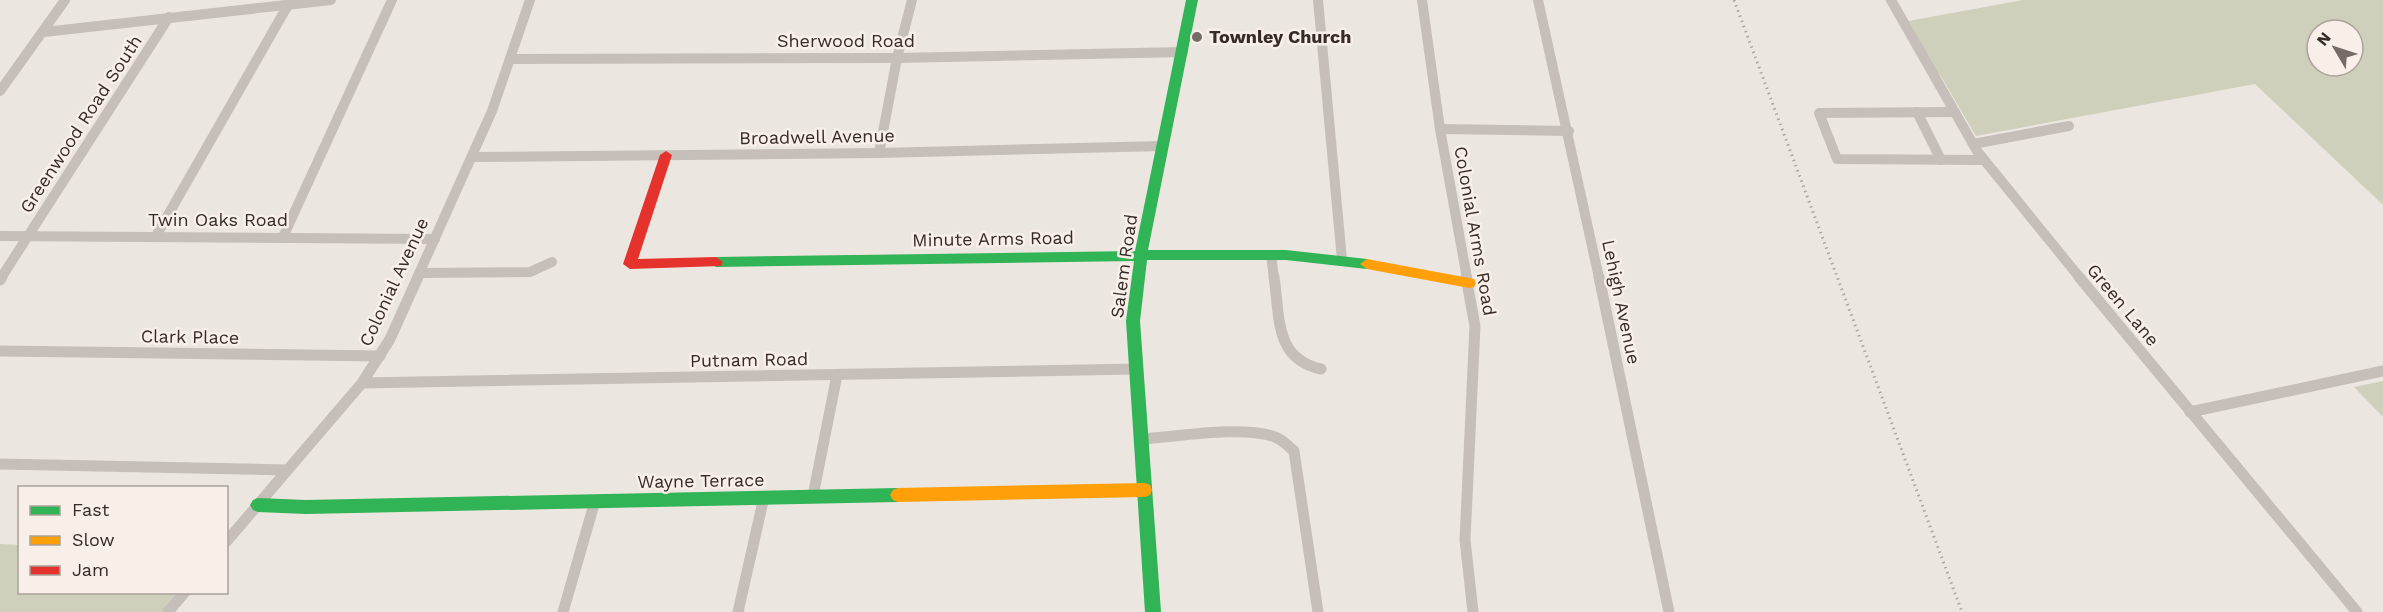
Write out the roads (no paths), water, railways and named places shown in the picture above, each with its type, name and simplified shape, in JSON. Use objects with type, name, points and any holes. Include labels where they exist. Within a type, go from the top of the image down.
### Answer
[{"type":"street","points":[[0,92],[65,0]]},
{"type":"street","points":[[44,32],[331,0]]},
{"type":"street","points":[[283,237],[392,0]]},
{"type":"street","name":"Colonial Avenue","points":[[228,540],[362,383],[390,339],[492,111],[530,0]]},
{"type":"street","points":[[879,153],[897,57],[912,0]]},
{"type":"street","name":"Salem Road","points":[[1153,612],[1133,321],[1141,255],[1192,0]]},
{"type":"street","points":[[1318,0],[1342,260]]},
{"type":"street","name":"Colonial Arms Road","points":[[1422,0],[1440,129],[1475,326],[1466,540],[1467,574],[1473,612]]},
{"type":"street","name":"Lehigh Avenue","points":[[1538,0],[1569,131],[1669,612]]},
{"type":"street","name":"Green Lane","points":[[1891,0],[1984,160],[2357,612]]},
{"type":"street","points":[[156,236],[288,5]]},
{"type":"street","name":"Greenwood Road South","points":[[0,279],[169,17]]},
{"type":"street","name":"Sherwood Road","points":[[510,59],[897,57],[1183,52]]},
{"type":"street","points":[[1917,112],[1941,160]]},
{"type":"street","points":[[1955,112],[1819,113],[1837,159],[1984,160]]},
{"type":"street","points":[[1973,144],[2069,126]]},
{"type":"street","points":[[1440,129],[1569,131]]},
{"type":"street","name":"Broadwell Avenue","points":[[472,157],[879,153],[1163,146]]},
{"type":"street","name":"Minute Arms Road","points":[[666,155],[630,264],[1141,255],[1270,255],[1342,260],[1469,283]]},
{"type":"street","name":"Twin Oaks Road","points":[[0,236],[435,239]]},
{"type":"street","points":[[1270,255],[1284,343],[1288,353],[1310,367],[1321,369]]},
{"type":"street","points":[[420,273],[530,272],[552,262]]},
{"type":"street","name":"Clark Place","points":[[0,351],[380,356]]},
{"type":"street","name":"Putnam Road","points":[[362,383],[1136,369]]},
{"type":"street","points":[[2190,412],[2383,371]]},
{"type":"street","points":[[813,496],[837,375]]},
{"type":"street","points":[[1141,439],[1251,433],[1274,436],[1287,444],[1294,451],[1318,612]]},
{"type":"street","points":[[0,464],[287,470]]},
{"type":"street","name":"Wayne Terrace","points":[[258,505],[306,507],[1145,490]]},
{"type":"street","points":[[738,612],[764,497]]},
{"type":"street","points":[[563,612],[595,501]]},
{"type":"street","points":[[168,612],[183,594]]},
{"type":"railway","points":[[1734,0],[1962,612]]},
{"type":"place","name":"Townley Church","points":[[1197,37]]}]
